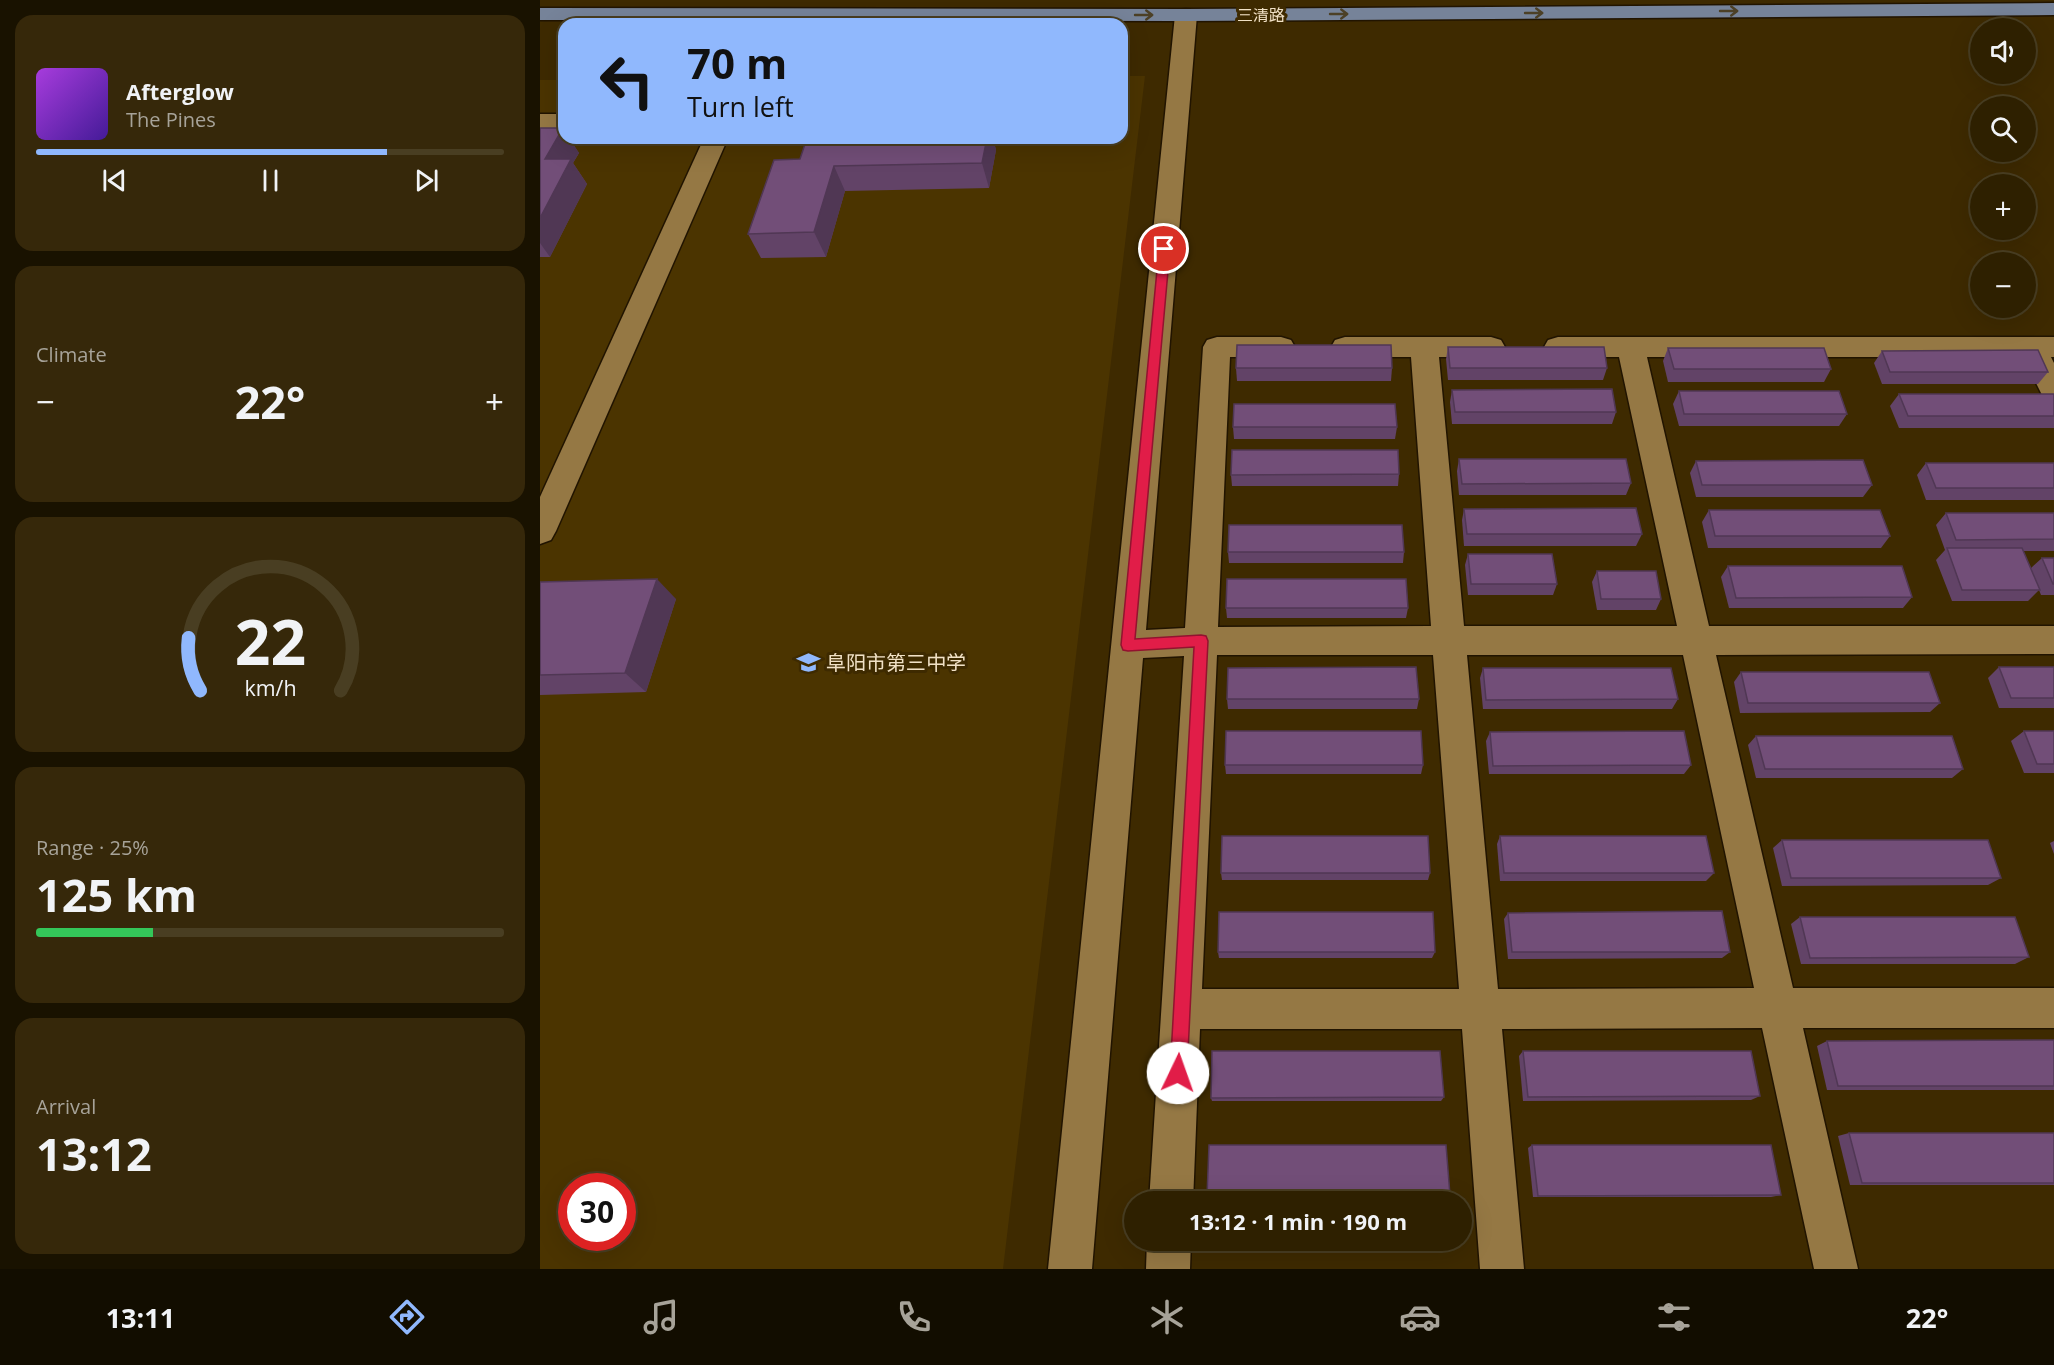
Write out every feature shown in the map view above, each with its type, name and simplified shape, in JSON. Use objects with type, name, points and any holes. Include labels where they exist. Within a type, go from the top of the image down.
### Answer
[{"type":"main road","name":"三清路","points":[[870,18],[2054,9]]},
{"type":"main road","name":"三清路","points":[[540,14],[719,18]]},
{"type":"street","points":[[1070,1269],[1186,15]]},
{"type":"street","points":[[540,121],[558,121]]},
{"type":"street","points":[[540,531],[713,144]]},
{"type":"street","points":[[1172,1191],[1217,347],[2043,347],[2054,392]]},
{"type":"street","points":[[1424,347],[1502,1269]]},
{"type":"street","points":[[1631,347],[1836,1269]]},
{"type":"street","points":[[1128,645],[1201,641],[2054,640]]},
{"type":"street","points":[[1182,1009],[2054,1008]]},
{"type":"street","points":[[1168,1269],[1169,1251]]},
{"type":"shaded area","name":"阜阳市第三中学","points":[[1128,76],[1145,76],[1003,1269],[540,1269],[540,80],[558,80],[558,144],[1128,144]]},
{"type":"building","points":[[540,128],[558,128],[558,137],[545,159],[571,159],[540,218]]},
{"type":"building","points":[[805,144],[986,144],[982,163],[834,166],[814,232],[748,234],[774,160],[800,159]]},
{"type":"building","points":[[1237,345],[1391,345],[1392,368],[1236,368]]},
{"type":"building","points":[[1448,347],[1604,347],[1607,368],[1450,368]]},
{"type":"building","points":[[1668,348],[1824,348],[1831,369],[1674,369]]},
{"type":"building","points":[[2038,350],[2048,372],[1890,372],[1882,351]]},
{"type":"building","points":[[1612,389],[1616,412],[1455,412],[1452,390]]},
{"type":"building","points":[[1679,391],[1839,391],[1847,414],[1684,414]]},
{"type":"building","points":[[1899,394],[2054,394],[2054,416],[1908,416]]},
{"type":"building","points":[[1234,404],[1395,404],[1397,427],[1233,427]]},
{"type":"building","points":[[1232,450],[1398,450],[1399,474],[1231,475]]},
{"type":"building","points":[[1459,459],[1626,459],[1631,483],[1462,484]]},
{"type":"building","points":[[1863,460],[1872,485],[1702,485],[1696,461]]},
{"type":"building","points":[[1926,463],[2054,463],[2054,488],[1936,488]]},
{"type":"building","points":[[1636,508],[1642,534],[1467,534],[1464,509]]},
{"type":"building","points":[[1709,510],[1880,510],[1890,536],[1715,536]]},
{"type":"building","points":[[1946,513],[2054,513],[2054,539],[1956,540]]},
{"type":"building","points":[[1229,525],[1402,525],[1404,552],[1228,552]]},
{"type":"building","points":[[1947,548],[2022,548],[2040,590],[1962,590]]},
{"type":"building","points":[[1468,554],[1552,554],[1557,584],[1471,584]]},
{"type":"building","points":[[2042,558],[2054,558],[2054,584],[2053,584]]},
{"type":"building","points":[[1728,566],[1902,566],[1912,597],[1736,598]]},
{"type":"building","points":[[1597,571],[1656,571],[1661,599],[1601,599]]},
{"type":"building","points":[[657,579],[625,673],[540,675],[540,582]]},
{"type":"building","points":[[1227,579],[1406,579],[1408,608],[1226,608]]},
{"type":"building","points":[[1416,667],[1419,699],[1227,699],[1228,668]]},
{"type":"building","points":[[1999,667],[2054,667],[2054,698],[2011,698]]},
{"type":"building","points":[[1483,668],[1671,668],[1678,699],[1486,700]]},
{"type":"building","points":[[1741,672],[1929,672],[1940,703],[1748,703]]},
{"type":"building","points":[[1226,731],[1421,731],[1423,765],[1225,765]]},
{"type":"building","points":[[1684,731],[1691,765],[1493,766],[1490,732]]},
{"type":"building","points":[[2024,731],[2054,731],[2054,764],[2037,764]]},
{"type":"building","points":[[1756,736],[1952,736],[1963,769],[1765,769]]},
{"type":"building","points":[[1222,836],[1428,836],[1430,873],[1221,873]]},
{"type":"building","points":[[1500,836],[1706,836],[1714,873],[1504,873]]},
{"type":"building","points":[[1782,840],[1988,840],[2001,878],[1791,878]]},
{"type":"building","points":[[1722,911],[1730,952],[1512,952],[1508,913]]},
{"type":"building","points":[[1219,912],[1433,912],[1435,952],[1218,952]]},
{"type":"building","points":[[1800,917],[2015,917],[2029,957],[1810,958]]},
{"type":"building","points":[[2054,1040],[2054,1086],[1838,1086],[1827,1041]]},
{"type":"building","points":[[1212,1051],[1440,1051],[1444,1097],[1211,1098]]},
{"type":"building","points":[[1523,1051],[1751,1051],[1760,1096],[1528,1097]]},
{"type":"building","points":[[1849,1133],[2054,1133],[2054,1183],[1862,1183]]},
{"type":"building","points":[[1209,1145],[1446,1145],[1450,1191],[1207,1191]]},
{"type":"building","points":[[1532,1145],[1771,1145],[1781,1195],[1538,1196]]},
{"type":"place","name":"阜阳市第三中学","points":[[808,662]]},
{"type":"route","points":[[1164,249],[1128,645],[1201,641],[1178,1073]]}]
